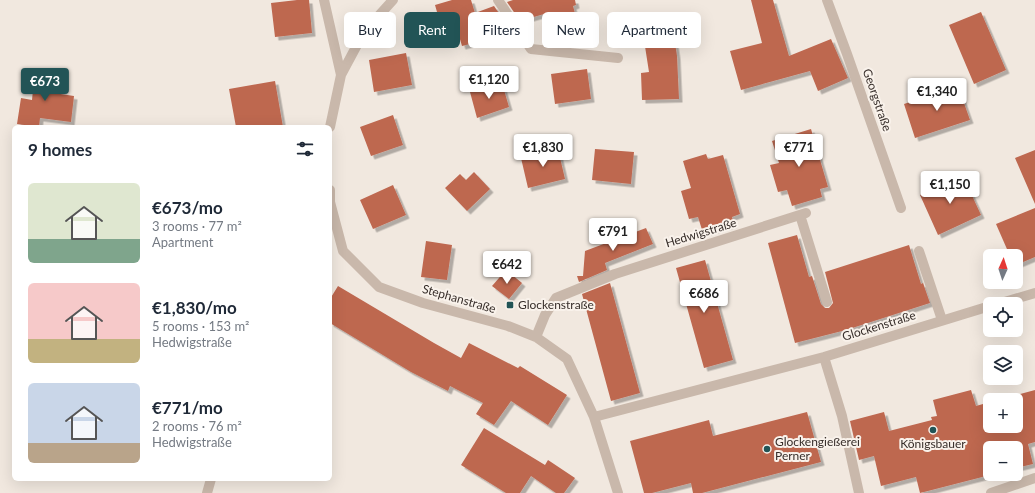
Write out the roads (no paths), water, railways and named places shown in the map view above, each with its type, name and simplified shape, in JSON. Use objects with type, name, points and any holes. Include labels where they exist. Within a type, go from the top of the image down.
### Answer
[{"type":"street","points":[[324,0],[341,75]]},
{"type":"street","points":[[330,125],[341,75],[364,32],[393,0]]},
{"type":"street","points":[[498,0],[531,49],[618,58]]},
{"type":"street","name":"Georgstraße","points":[[827,0],[901,208]]},
{"type":"street","name":"Stephanstraße","points":[[332,210],[343,251],[379,287],[423,304],[508,326],[536,337],[566,359],[594,417],[618,493]]},
{"type":"street","name":"Hedwigstraße","points":[[536,337],[544,315],[556,298],[615,274],[803,214],[827,302]]},
{"type":"street","points":[[919,251],[942,320]]},
{"type":"street","points":[[1022,297],[1035,293]]},
{"type":"street","name":"Glockenstraße","points":[[594,417],[824,357],[983,308]]},
{"type":"street","points":[[824,357],[842,416],[859,493]]},
{"type":"street","points":[[991,493],[1035,478]]},
{"type":"street","points":[[207,493],[210,481]]},
{"type":"place","name":"Glockenstraße","points":[[510,305]]},
{"type":"place","name":"Königsbauer","points":[[933,430]]},
{"type":"place","name":"Glockengießerei Perner","points":[[767,449]]}]
